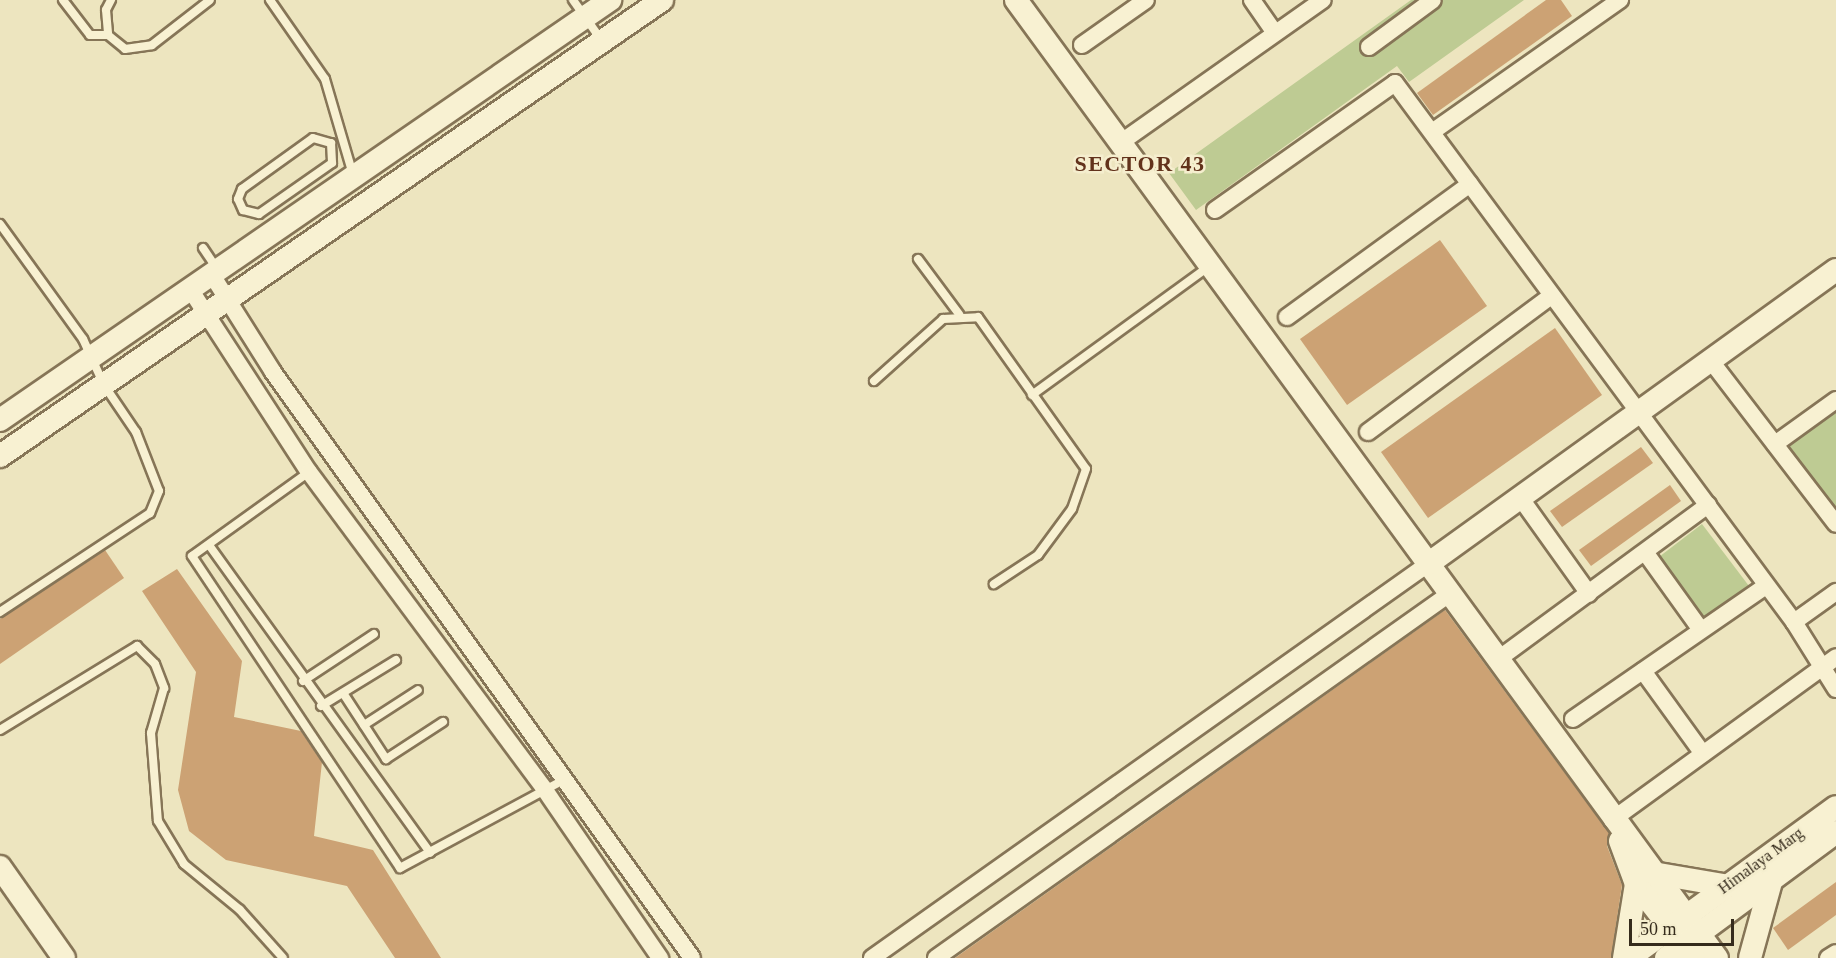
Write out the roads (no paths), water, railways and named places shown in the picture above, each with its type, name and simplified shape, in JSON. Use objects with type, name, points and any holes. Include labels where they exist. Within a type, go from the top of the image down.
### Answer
[{"type":"street","points":[[0,420],[354,178],[578,9],[610,0]]},
{"type":"street","points":[[0,456],[662,0]]},
{"type":"street","points":[[1016,0],[1612,820],[1644,879],[1683,940],[1717,958]]},
{"type":"street","points":[[1082,45],[1146,0]]},
{"type":"street","points":[[1252,0],[1275,33]]},
{"type":"street","points":[[1120,143],[1323,0]]},
{"type":"street","points":[[1369,47],[1433,0]]},
{"type":"street","points":[[1432,132],[1620,0]]},
{"type":"street","points":[[1215,210],[1395,83],[1766,586],[1829,662],[1836,689]]},
{"type":"street","points":[[1287,318],[1470,184]]},
{"type":"street","points":[[872,958],[1428,564],[1522,500],[1836,270]]},
{"type":"street","points":[[215,273],[228,301],[692,958]]},
{"type":"street","points":[[190,289],[309,472],[545,790],[660,958]]},
{"type":"street","points":[[1368,432],[1551,296]]},
{"type":"street","points":[[1711,361],[1836,524]]},
{"type":"street","points":[[1775,444],[1836,400]]},
{"type":"street","points":[[1522,500],[1589,594]]},
{"type":"street","points":[[1497,660],[1708,505]]},
{"type":"street","points":[[1645,552],[1701,630]]},
{"type":"street","points":[[1573,719],[1766,586]]},
{"type":"street","points":[[1794,622],[1836,592]]},
{"type":"street","points":[[936,958],[1448,595]]},
{"type":"street","points":[[1612,820],[1829,662]]},
{"type":"street","points":[[1643,671],[1702,754]]},
{"type":"street","name":"Himalaya Marg","points":[[1683,940],[1728,886],[1836,807]]},
{"type":"street","name":"Himalaya Marg","points":[[1629,958],[1683,940],[1836,832]]},
{"type":"street","points":[[0,867],[64,958]]},
{"type":"street","points":[[1750,958],[1772,878]]},
{"type":"street","points":[[1644,879],[1728,886]]},
{"type":"street","points":[[1624,958],[1644,879]]},
{"type":"street","points":[[1828,958],[1836,952]]},
{"type":"lane","points":[[63,0],[90,35],[108,35],[125,49],[152,45],[210,0]]},
{"type":"lane","points":[[108,35],[106,10],[111,0]]},
{"type":"lane","points":[[270,0],[325,79],[354,178]]},
{"type":"lane","points":[[578,9],[602,42]]},
{"type":"lane","points":[[254,215],[332,163],[335,151],[327,138],[313,138],[242,189],[239,205],[254,215],[266,238]]},
{"type":"lane","points":[[0,224],[92,356],[104,385],[136,432],[159,491],[150,513],[0,612]]},
{"type":"lane","points":[[203,248],[215,273]]},
{"type":"lane","points":[[918,259],[959,314]]},
{"type":"lane","points":[[1032,395],[1208,267]]},
{"type":"lane","points":[[874,381],[944,319],[959,314],[978,317],[1086,469],[1084,482],[1072,509],[1038,555],[994,584]]},
{"type":"lane","points":[[309,472],[192,556],[400,868],[565,779]]},
{"type":"lane","points":[[208,544],[303,681],[430,853]]},
{"type":"lane","points":[[303,681],[374,634]]},
{"type":"lane","points":[[0,730],[137,646],[155,664],[164,688],[151,733],[158,821],[184,864],[240,909],[283,958]]},
{"type":"lane","points":[[321,706],[396,660]]},
{"type":"lane","points":[[364,725],[418,690]]},
{"type":"lane","points":[[343,693],[386,759],[443,722]]},
{"type":"district","name":"SECTOR 43","points":[[1140,164]]}]
